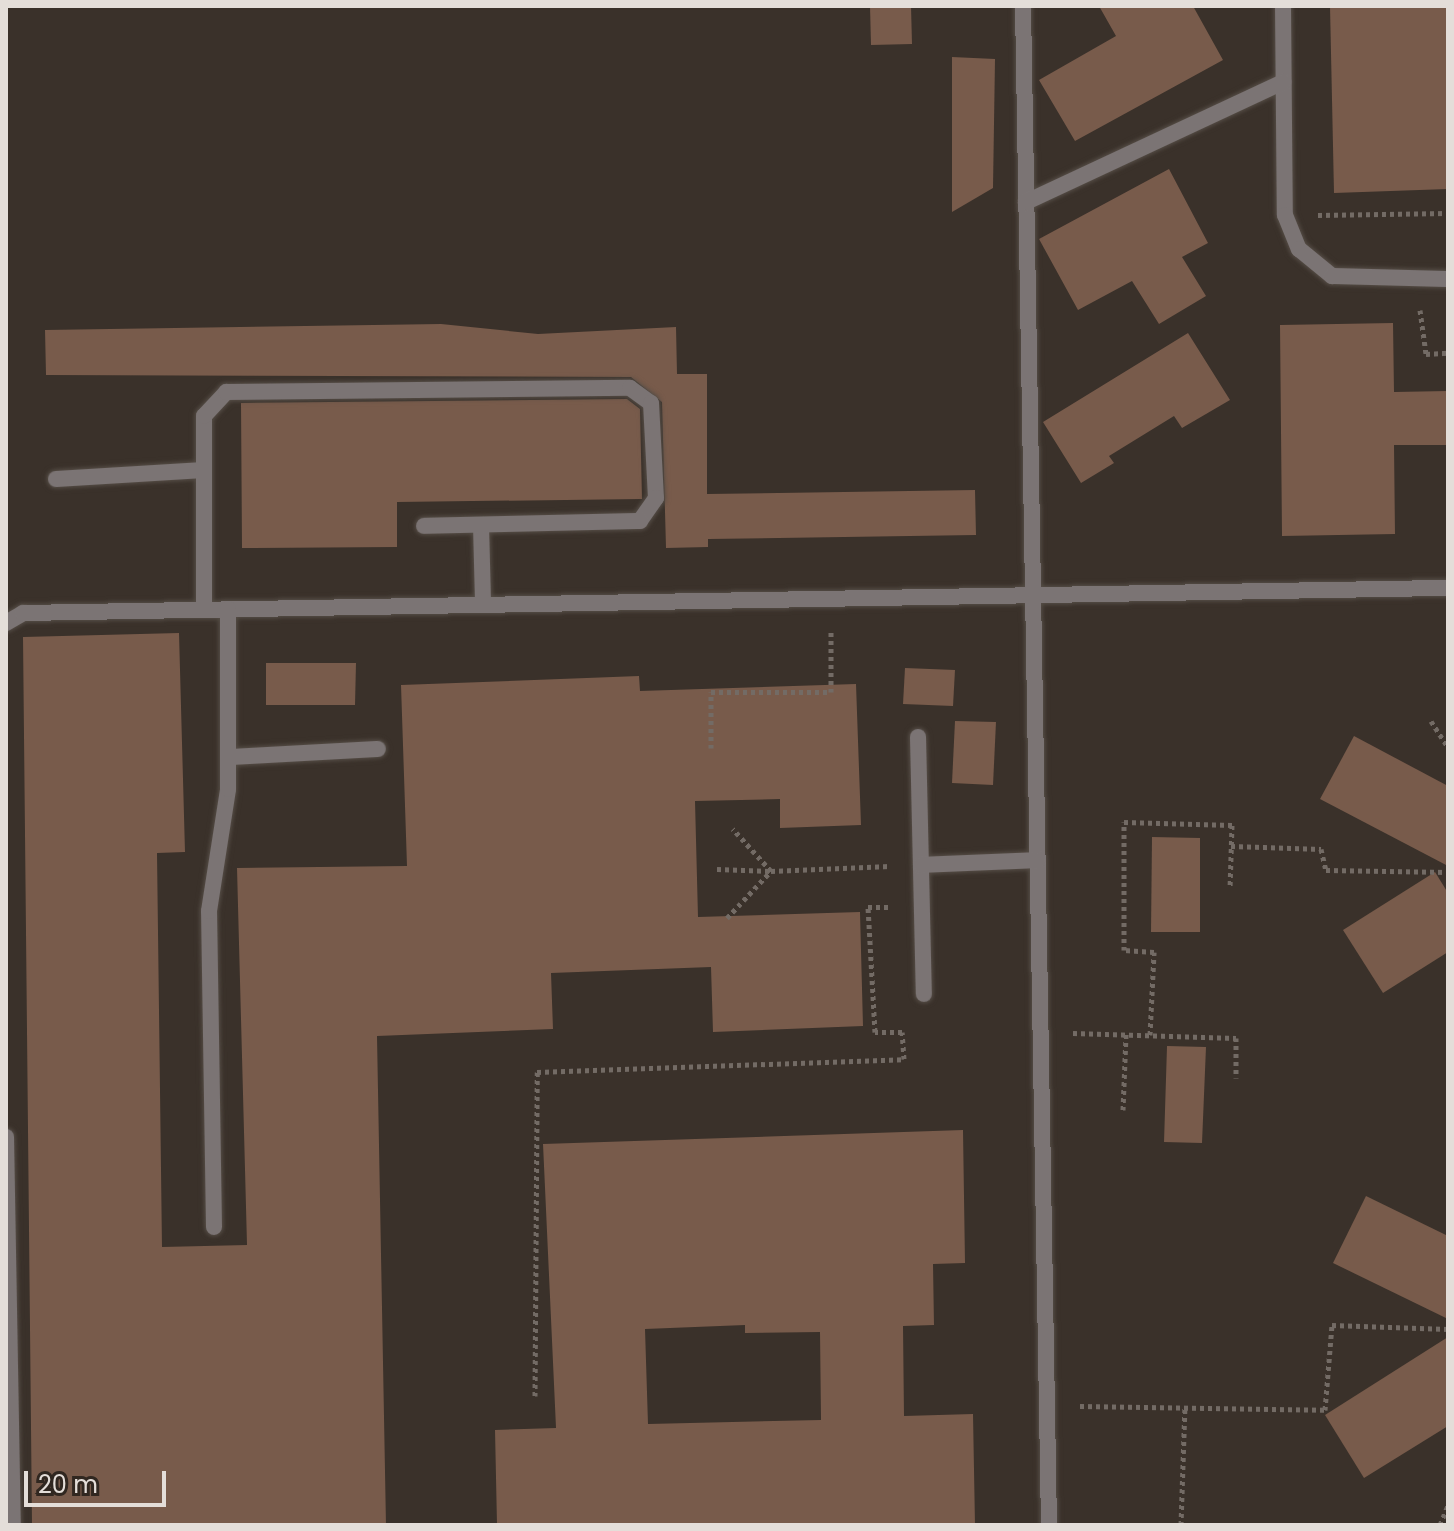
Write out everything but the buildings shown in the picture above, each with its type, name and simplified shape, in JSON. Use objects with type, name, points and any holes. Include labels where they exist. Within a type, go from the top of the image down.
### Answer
[{"type":"lane","points":[[1023,6],[1049,1525]]},
{"type":"lane","points":[[1283,6],[1285,215],[1299,249],[1332,276],[1448,279]]},
{"type":"lane","points":[[1026,202],[1283,82]]},
{"type":"lane","points":[[204,609],[204,416],[226,392],[630,388],[646,395],[656,498],[649,516],[631,523],[424,526]]},
{"type":"lane","points":[[56,479],[204,470]]},
{"type":"lane","points":[[481,525],[483,604]]},
{"type":"lane","points":[[6,623],[23,613],[1448,588]]},
{"type":"lane","points":[[214,1227],[209,911],[230,757],[228,609]]},
{"type":"lane","points":[[918,737],[924,994]]},
{"type":"lane","points":[[230,757],[378,749]]},
{"type":"lane","points":[[921,865],[1038,860]]},
{"type":"lane","points":[[6,1137],[13,1525]]},
{"type":"path","points":[[1285,215],[1448,213]]},
{"type":"path","points":[[1416,277],[1426,354],[1448,353]]},
{"type":"path","points":[[711,748],[711,692],[831,692],[831,597]]},
{"type":"path","points":[[1431,721],[1448,747]]},
{"type":"path","points":[[1150,1035],[1154,952],[1124,950],[1124,822],[1232,825],[1230,887]]},
{"type":"path","points":[[733,829],[771,871]]},
{"type":"path","points":[[1231,846],[1321,849],[1326,870],[1448,872]]},
{"type":"path","points":[[717,869],[771,871],[921,865]]},
{"type":"path","points":[[727,918],[771,871]]},
{"type":"path","points":[[535,1396],[537,1072],[904,1059],[902,1032],[875,1032],[868,907],[922,907]]},
{"type":"path","points":[[1041,1033],[1236,1038],[1236,1078]]},
{"type":"path","points":[[1123,1110],[1126,1034]]},
{"type":"path","points":[[1047,1405],[1325,1410],[1332,1325],[1448,1329]]},
{"type":"path","points":[[1181,1525],[1185,1407]]},
{"type":"path","points":[[1440,1525],[1448,1505]]}]
